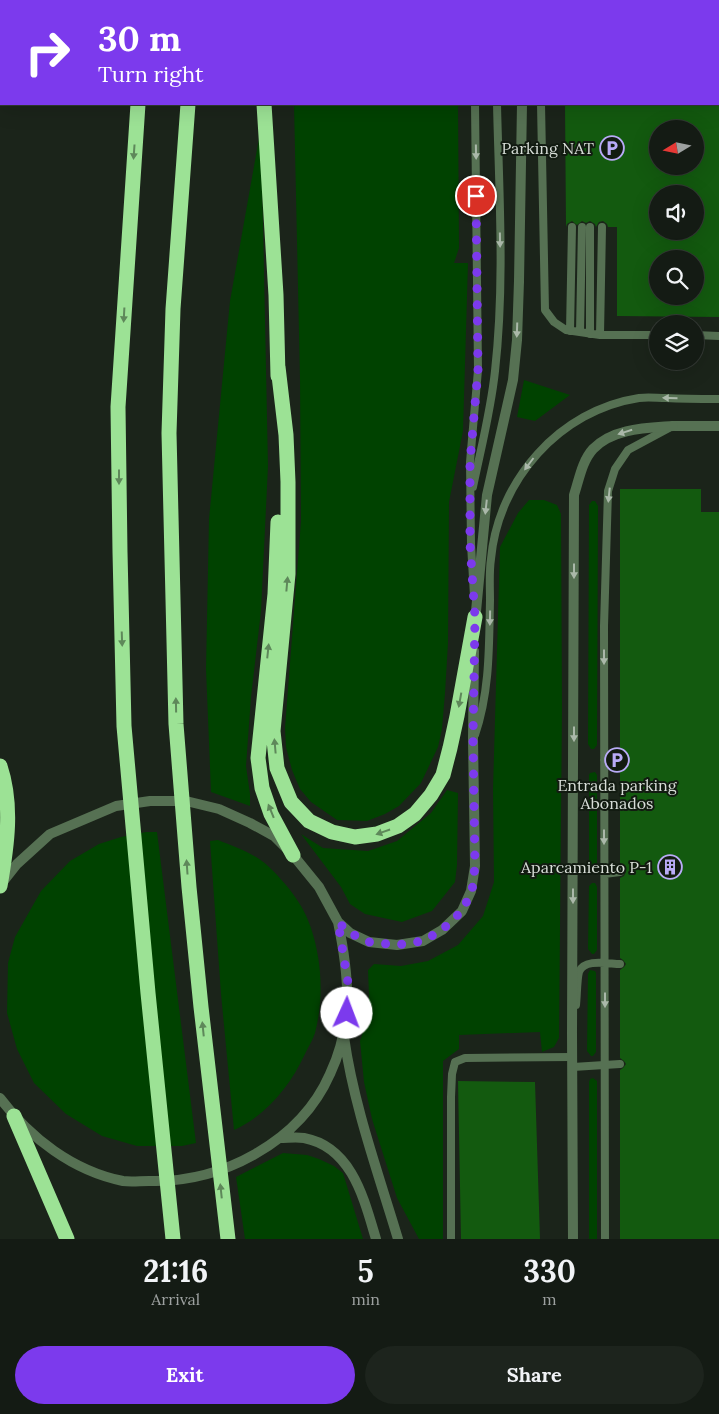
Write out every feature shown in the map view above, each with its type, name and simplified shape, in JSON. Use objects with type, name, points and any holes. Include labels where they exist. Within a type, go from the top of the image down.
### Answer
[{"type":"highway","points":[[138,105],[118,407],[124,717],[148,993],[173,1239]]},
{"type":"highway","points":[[188,105],[173,309],[169,433],[176,724],[200,998],[228,1239]]},
{"type":"highway","points":[[264,105],[274,267],[280,473],[275,594],[258,758],[262,788],[271,814],[293,854]]},
{"type":"highway","points":[[278,366],[286,435],[288,574],[273,732],[277,768],[292,802],[309,821],[332,832],[355,837],[377,834],[398,826],[415,814],[431,795],[443,775],[452,740],[475,617]]},
{"type":"highway","points":[[0,766],[8,812],[7,845],[0,886]]},
{"type":"highway","points":[[14,1116],[66,1239]]},
{"type":"street","points":[[0,886],[17,864],[50,834],[116,806],[150,801],[186,801],[219,808],[274,836],[293,854],[319,887],[338,922],[350,933],[369,942],[397,945],[423,941],[442,930],[462,911],[472,891],[475,866],[473,739],[475,617],[488,495],[513,380],[517,340],[522,105]]},
{"type":"street","points":[[573,1239],[574,495],[582,470],[593,449],[610,437],[635,429],[673,426],[719,426]]},
{"type":"street","points":[[0,1098],[14,1116],[58,1155],[123,1181],[160,1182],[197,1178],[241,1162],[280,1138],[311,1109],[330,1075],[347,1013],[348,983],[338,922]]},
{"type":"street","points":[[343,1033],[350,1075],[362,1126],[398,1239]]},
{"type":"street","points":[[280,1138],[303,1138],[323,1145],[343,1159],[362,1192],[376,1239]]},
{"type":"lane","points":[[475,105],[478,370],[470,462],[470,544],[475,617]]},
{"type":"lane","points":[[470,501],[495,371],[500,277],[497,105]]},
{"type":"lane","points":[[541,105],[544,310],[554,322],[570,331],[600,335],[649,335]]},
{"type":"lane","points":[[570,331],[572,227]]},
{"type":"lane","points":[[580,332],[586,227],[590,334]]},
{"type":"lane","points":[[600,335],[602,227]]},
{"type":"lane","points":[[704,336],[719,336]]},
{"type":"lane","points":[[473,739],[483,713],[487,685],[492,544],[505,505],[530,462],[543,447],[563,431],[611,405],[641,398],[719,399]]},
{"type":"lane","points":[[605,1239],[604,626],[608,490],[615,469],[628,450],[649,437],[673,426]]},
{"type":"lane","points":[[604,760],[617,760]]},
{"type":"lane","points":[[604,874],[620,872]]},
{"type":"lane","points":[[572,1033],[579,972],[584,965],[591,963],[620,964]]},
{"type":"lane","points":[[451,1239],[451,1097],[452,1074],[455,1062],[465,1058],[605,1065],[620,1064]]},
{"type":"green space","points":[[294,105],[458,105],[459,248],[454,263],[468,263],[463,431],[449,502],[448,643],[442,729],[438,747],[421,783],[399,806],[367,821],[337,820],[311,802],[300,789],[292,770],[286,747],[285,728],[301,521]]},
{"type":"green space","points":[[261,127],[268,466],[261,611],[251,697],[246,766],[250,806],[211,792],[206,669],[209,519],[230,301]]},
{"type":"green space","points":[[524,380],[570,395],[535,421],[517,417]]},
{"type":"green space","points":[[529,500],[544,500],[557,505],[561,514],[562,708],[559,1038],[554,1047],[542,1052],[540,1032],[459,1035],[459,1049],[443,1061],[443,1239],[419,1239],[397,1198],[372,1119],[364,1082],[360,1041],[367,1020],[369,996],[368,970],[374,964],[401,966],[428,961],[458,945],[483,916],[494,882],[493,789],[500,547],[518,513]]},
{"type":"green space","points":[[592,501],[595,501],[598,506],[597,745],[594,749],[591,749],[588,744],[589,505]]},
{"type":"green space","points":[[595,772],[597,775],[597,863],[592,867],[589,863],[589,775]]},
{"type":"green space","points":[[447,790],[458,793],[455,882],[432,911],[402,922],[365,914],[350,904],[341,887],[301,834],[323,848],[368,851],[397,841],[431,813]]},
{"type":"green space","points":[[146,832],[157,832],[196,1143],[182,1146],[137,1146],[102,1136],[66,1114],[34,1083],[17,1049],[7,1013],[8,963],[15,937],[41,891],[70,861],[99,844]]},
{"type":"green space","points":[[218,840],[263,861],[294,895],[308,919],[315,941],[318,954],[321,994],[318,1020],[312,1041],[285,1088],[267,1108],[246,1124],[234,1130],[221,994],[210,841]]},
{"type":"green space","points":[[595,883],[597,887],[597,950],[594,954],[588,949],[589,886]]},
{"type":"green space","points":[[590,970],[596,973],[596,1052],[593,1056],[587,1051],[588,974]]},
{"type":"green space","points":[[593,1078],[597,1081],[597,1239],[589,1239],[589,1082]]},
{"type":"green space","points":[[283,1153],[307,1155],[319,1159],[334,1166],[343,1173],[363,1239],[245,1239],[236,1177]]},
{"type":"building","name":"Parking NAT","points":[[565,105],[719,105],[719,317],[704,317],[704,315],[617,316],[617,227],[608,227],[603,221],[599,222],[596,227],[590,221],[586,223],[582,221],[577,225],[572,221],[566,227]]},
{"type":"building","name":"Aparcamiento P-1","points":[[620,489],[701,489],[701,512],[719,512],[719,1239],[620,1239],[620,1070],[626,1064],[620,1058],[620,970],[626,964],[620,958],[620,878],[626,872],[620,866],[620,765],[623,760],[620,755]]},
{"type":"building","points":[[458,1081],[535,1082],[540,1239],[461,1239]]},
{"type":"place","name":"Parking NAT","points":[[612,148]]},
{"type":"place","name":"Entrada parking Abonados","points":[[617,760]]},
{"type":"place","name":"Aparcamiento P-1","points":[[670,867]]},
{"type":"route","points":[[347,1013],[348,983],[338,922],[350,933],[369,942],[397,945],[423,941],[442,930],[462,911],[472,891],[476,836],[473,739],[475,617],[470,544],[470,462],[478,370],[476,196]]}]
